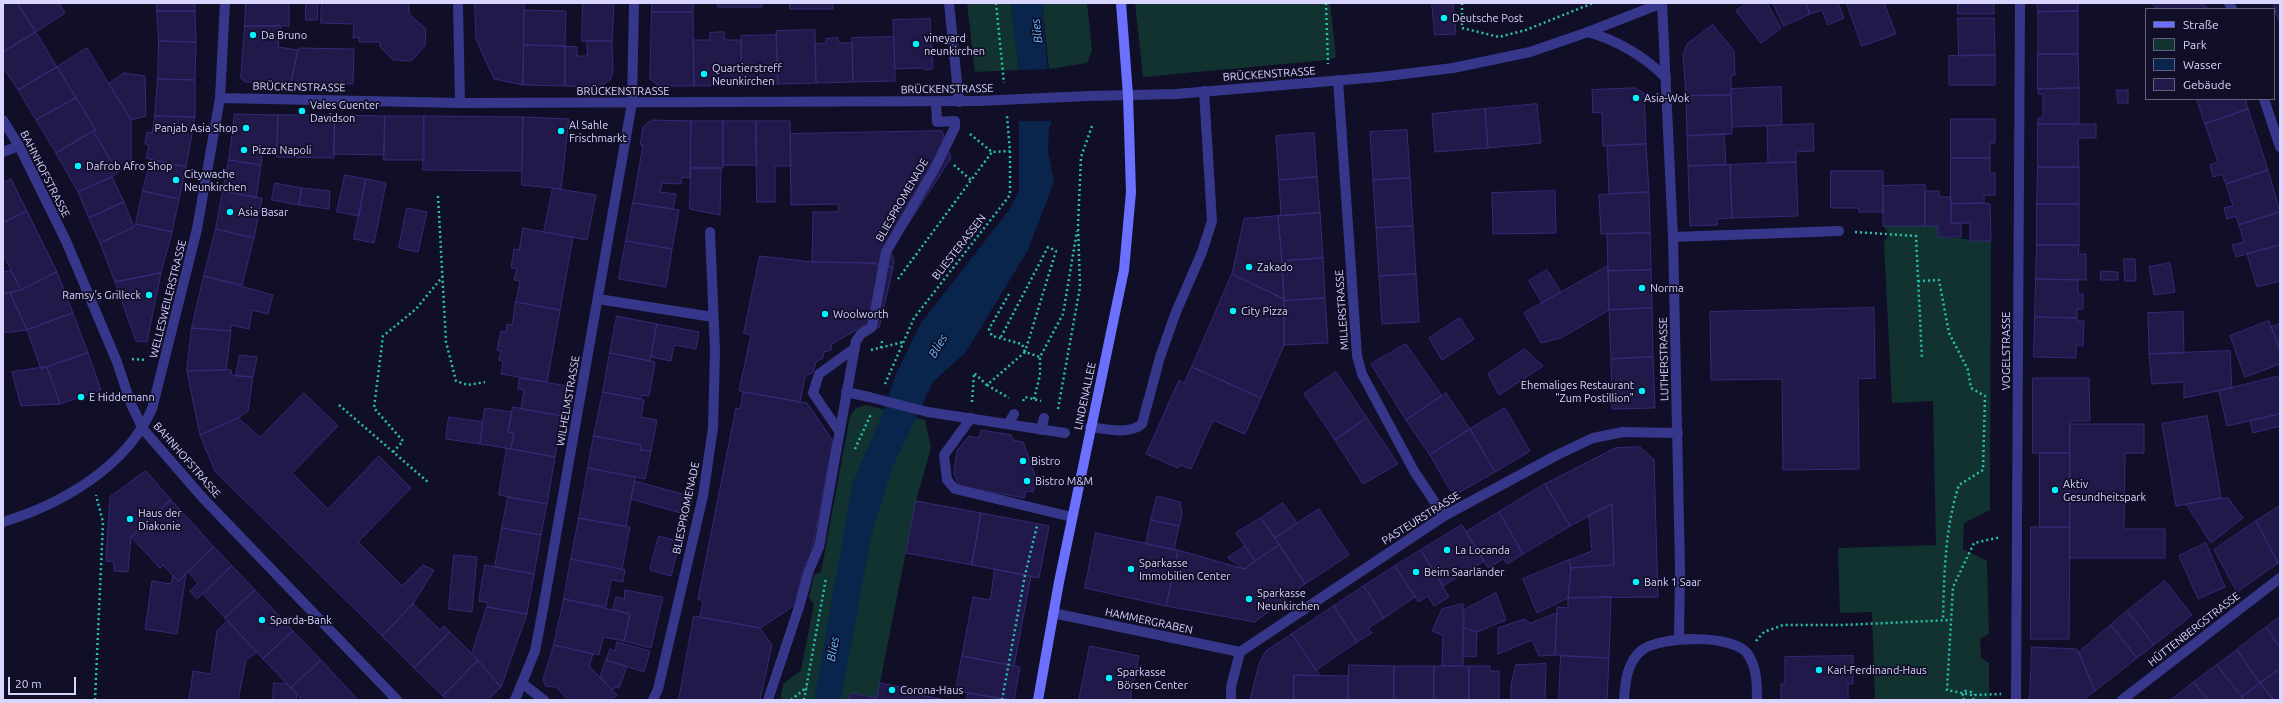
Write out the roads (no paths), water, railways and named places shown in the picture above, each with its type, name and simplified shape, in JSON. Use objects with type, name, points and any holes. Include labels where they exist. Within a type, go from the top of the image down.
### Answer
[{"type":"main road","name":"LINDENALLEE","points":[[1038,700],[1053,613],[1090,427],[1124,270],[1131,192],[1128,95],[1121,3]]},
{"type":"street","name":"WELLESWEILERSTRASSE","points":[[3,522],[23,516],[54,501],[88,481],[127,450],[143,429],[152,410],[165,363],[197,229],[220,98],[225,3]]},
{"type":"street","points":[[458,3],[460,103]]},
{"type":"street","name":"WILHELMSTRASSE","points":[[515,700],[523,684],[535,651],[632,103],[634,3]]},
{"type":"street","points":[[949,3],[959,102]]},
{"type":"street","name":"BRÜCKENSTRASSE","points":[[220,98],[460,103],[959,102],[1088,96],[1176,94],[1334,81],[1453,68],[1530,52],[1588,32],[1662,3]]},
{"type":"street","name":"LUTHERSTRASSE","points":[[1662,3],[1673,237],[1678,432],[1679,639]]},
{"type":"street","name":"VOGELSTRASSE","points":[[2016,697],[2020,3]]},
{"type":"street","points":[[1588,32],[1610,38],[1632,49],[1666,78]]},
{"type":"street","name":"MILLERSTRASSE","points":[[1334,81],[1357,356],[1362,374],[1414,471],[1444,516]]},
{"type":"street","points":[[1090,427],[1114,430],[1136,428],[1142,424],[1160,357],[1176,312],[1202,252],[1212,221],[1204,91]]},
{"type":"street","points":[[2264,100],[2280,147]]},
{"type":"street","name":"BLIESPROMENADE","points":[[768,700],[800,604],[809,570],[819,547],[846,392],[861,334],[872,327],[886,252],[934,168],[955,127],[955,121],[937,122],[936,102]]},
{"type":"street","name":"BAHNHOFSTRASSE","points":[[3,120],[19,146],[66,241],[117,362],[131,404],[143,429],[202,497],[397,700]]},
{"type":"street","points":[[3,152],[19,146]]},
{"type":"street","points":[[1673,237],[1839,231]]},
{"type":"street","name":"BLIESPROMENADE","points":[[653,700],[658,689],[704,488],[713,428],[713,317],[710,232]]},
{"type":"street","points":[[598,299],[713,317]]},
{"type":"street","name":"BLIESPROMENADE","points":[[839,431],[825,403],[813,394],[819,374],[831,369],[856,352]]},
{"type":"street","points":[[846,392],[928,412],[1065,433]]},
{"type":"street","points":[[1008,424],[1014,414]]},
{"type":"street","points":[[971,418],[944,455],[947,480],[955,489],[1072,517]]},
{"type":"street","points":[[1041,430],[1044,418]]},
{"type":"street","name":"PASTEURSTRASSE","points":[[1240,652],[1444,516],[1557,455],[1593,438],[1623,432],[1678,432]]},
{"type":"street","name":"HÜTTENBERGSTRASSE","points":[[2122,700],[2280,578]]},
{"type":"street","name":"HAMMERGRABEN","points":[[1053,613],[1240,652]]},
{"type":"street","points":[[1624,700],[1625,682],[1629,669],[1642,650],[1656,643],[1679,639],[1730,643],[1746,652],[1754,665],[1757,679],[1757,700]]},
{"type":"street","points":[[1231,700],[1231,687],[1240,652]]},
{"type":"street","points":[[523,684],[544,700]]},
{"type":"water","name":"Blies","points":[[1011,3],[1042,3],[1052,121],[1049,128],[1048,152],[1054,182],[1028,250],[966,352],[933,382],[892,468],[871,537],[841,700],[814,700],[853,482],[884,410],[895,376],[921,323],[1009,210],[1019,191],[1019,70]]},
{"type":"place","name":"Deutsche Post","points":[[1444,18]]},
{"type":"place","name":"Da Bruno","points":[[253,35]]},
{"type":"place","name":"vineyard neunkirchen","points":[[916,44]]},
{"type":"place","name":"Quartierstreff Neunkirchen","points":[[704,74]]},
{"type":"place","name":"Asia-Wok","points":[[1636,98]]},
{"type":"place","name":"Vales Guenter Davidson","points":[[302,111]]},
{"type":"place","name":"Panjab Asia Shop","points":[[246,128]]},
{"type":"place","name":"Al Sahle Frischmarkt","points":[[561,131]]},
{"type":"place","name":"Pizza Napoli","points":[[244,150]]},
{"type":"place","name":"Dafrob Afro Shop","points":[[78,166]]},
{"type":"place","name":"Citywache Neunkirchen","points":[[176,180]]},
{"type":"place","name":"Asia Basar","points":[[230,212]]},
{"type":"place","name":"Zakado","points":[[1249,267]]},
{"type":"place","name":"Norma","points":[[1642,288]]},
{"type":"place","name":"Ramsy's Grilleck","points":[[149,295]]},
{"type":"place","name":"City Pizza","points":[[1233,311]]},
{"type":"place","name":"Woolworth","points":[[825,314]]},
{"type":"place","name":"Ehemaliges Restaurant \"Zum Postillion\"","points":[[1642,391]]},
{"type":"place","name":"E Hiddemann","points":[[81,397]]},
{"type":"place","name":"Bistro","points":[[1023,461]]},
{"type":"place","name":"Bistro M&M","points":[[1027,481]]},
{"type":"place","name":"Aktiv Gesundheitspark","points":[[2055,490]]},
{"type":"place","name":"Haus der Diakonie","points":[[130,519]]},
{"type":"place","name":"La Locanda","points":[[1447,550]]},
{"type":"place","name":"Sparkasse Immobilien Center","points":[[1131,569]]},
{"type":"place","name":"Beim Saarländer","points":[[1416,572]]},
{"type":"place","name":"Bank 1 Saar","points":[[1636,582]]},
{"type":"place","name":"Sparkasse Neunkirchen","points":[[1249,599]]},
{"type":"place","name":"Sparda-Bank","points":[[262,620]]},
{"type":"place","name":"Karl-Ferdinand-Haus","points":[[1819,670]]},
{"type":"place","name":"Sparkasse Börsen Center","points":[[1109,678]]},
{"type":"place","name":"Corona-Haus","points":[[892,690]]}]
